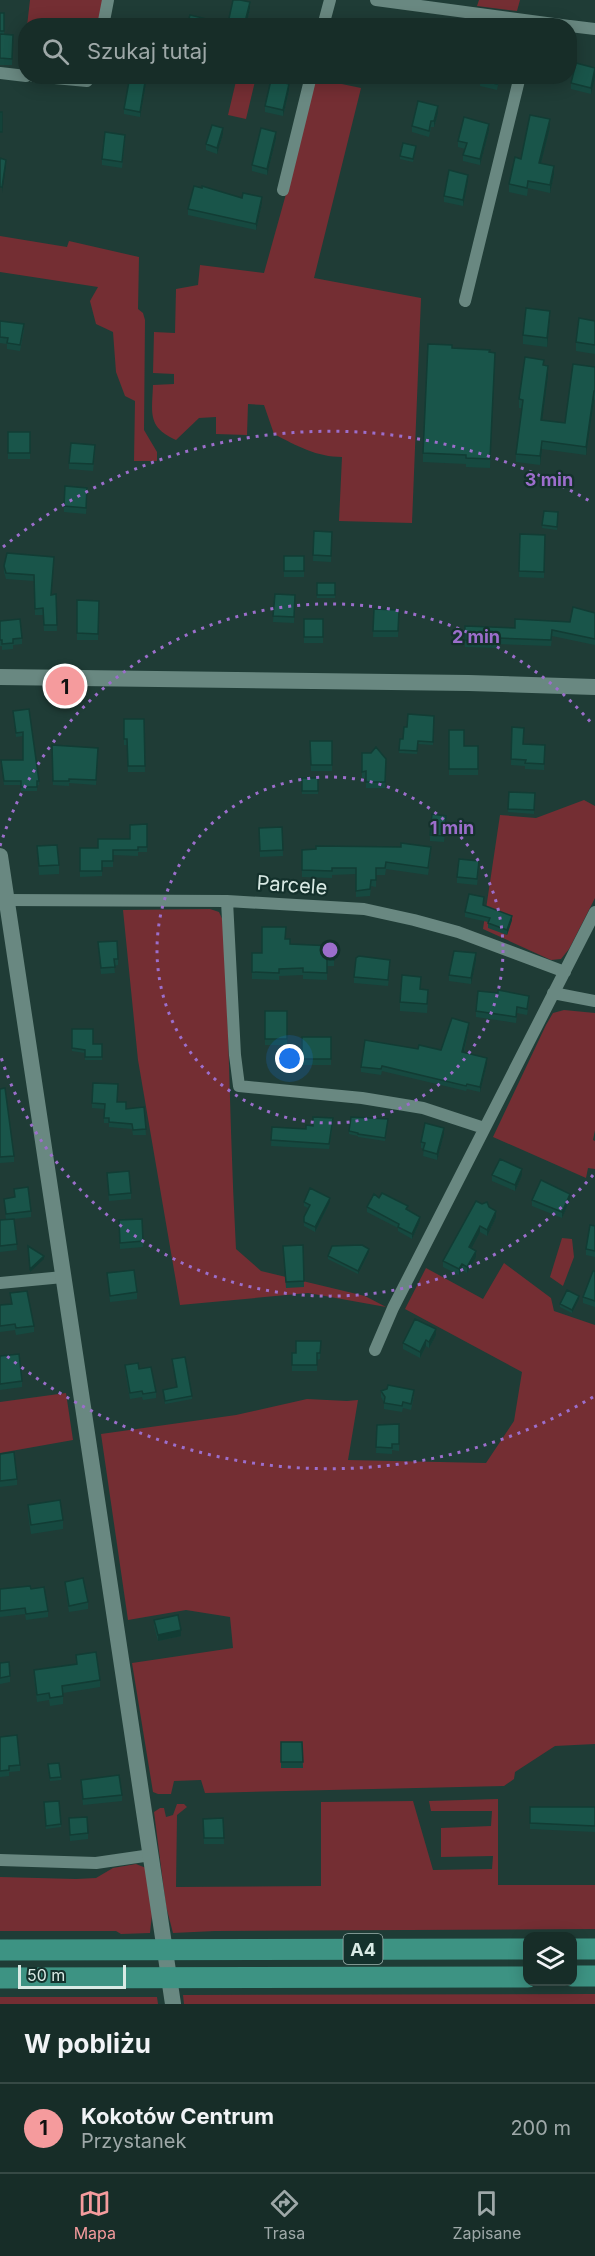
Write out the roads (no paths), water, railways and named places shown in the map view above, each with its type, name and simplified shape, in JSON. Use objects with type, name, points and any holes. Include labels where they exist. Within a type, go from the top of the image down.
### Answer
[{"type":"highway","name":"A4","points":[[0,1950],[523,1949]]},
{"type":"highway","points":[[577,1949],[595,1949]]},
{"type":"highway","points":[[577,1976],[595,1976]]},
{"type":"highway","name":"A4","points":[[0,1978],[523,1977]]},
{"type":"street","points":[[105,18],[108,0]]},
{"type":"street","points":[[325,18],[330,0]]},
{"type":"street","points":[[375,0],[403,2],[501,18]]},
{"type":"street","points":[[577,27],[595,29]]},
{"type":"street","points":[[0,73],[18,75]]},
{"type":"street","points":[[283,190],[309,84]]},
{"type":"street","points":[[465,301],[518,84]]},
{"type":"street","points":[[0,678],[469,683],[595,687]]},
{"type":"street","points":[[0,856],[173,2004]]},
{"type":"street","name":"Parcele","points":[[6,900],[227,901],[364,909],[458,932],[565,972]]},
{"type":"street","points":[[227,901],[235,1055],[239,1086],[362,1098],[423,1108],[484,1128]]},
{"type":"street","points":[[375,1350],[393,1308],[595,912]]},
{"type":"street","points":[[553,993],[595,1001]]},
{"type":"street","points":[[0,1283],[63,1277]]},
{"type":"street","points":[[0,1860],[96,1863],[151,1855]]},
{"type":"place","name":"Kokotów Centrum","points":[[65,686]]}]
